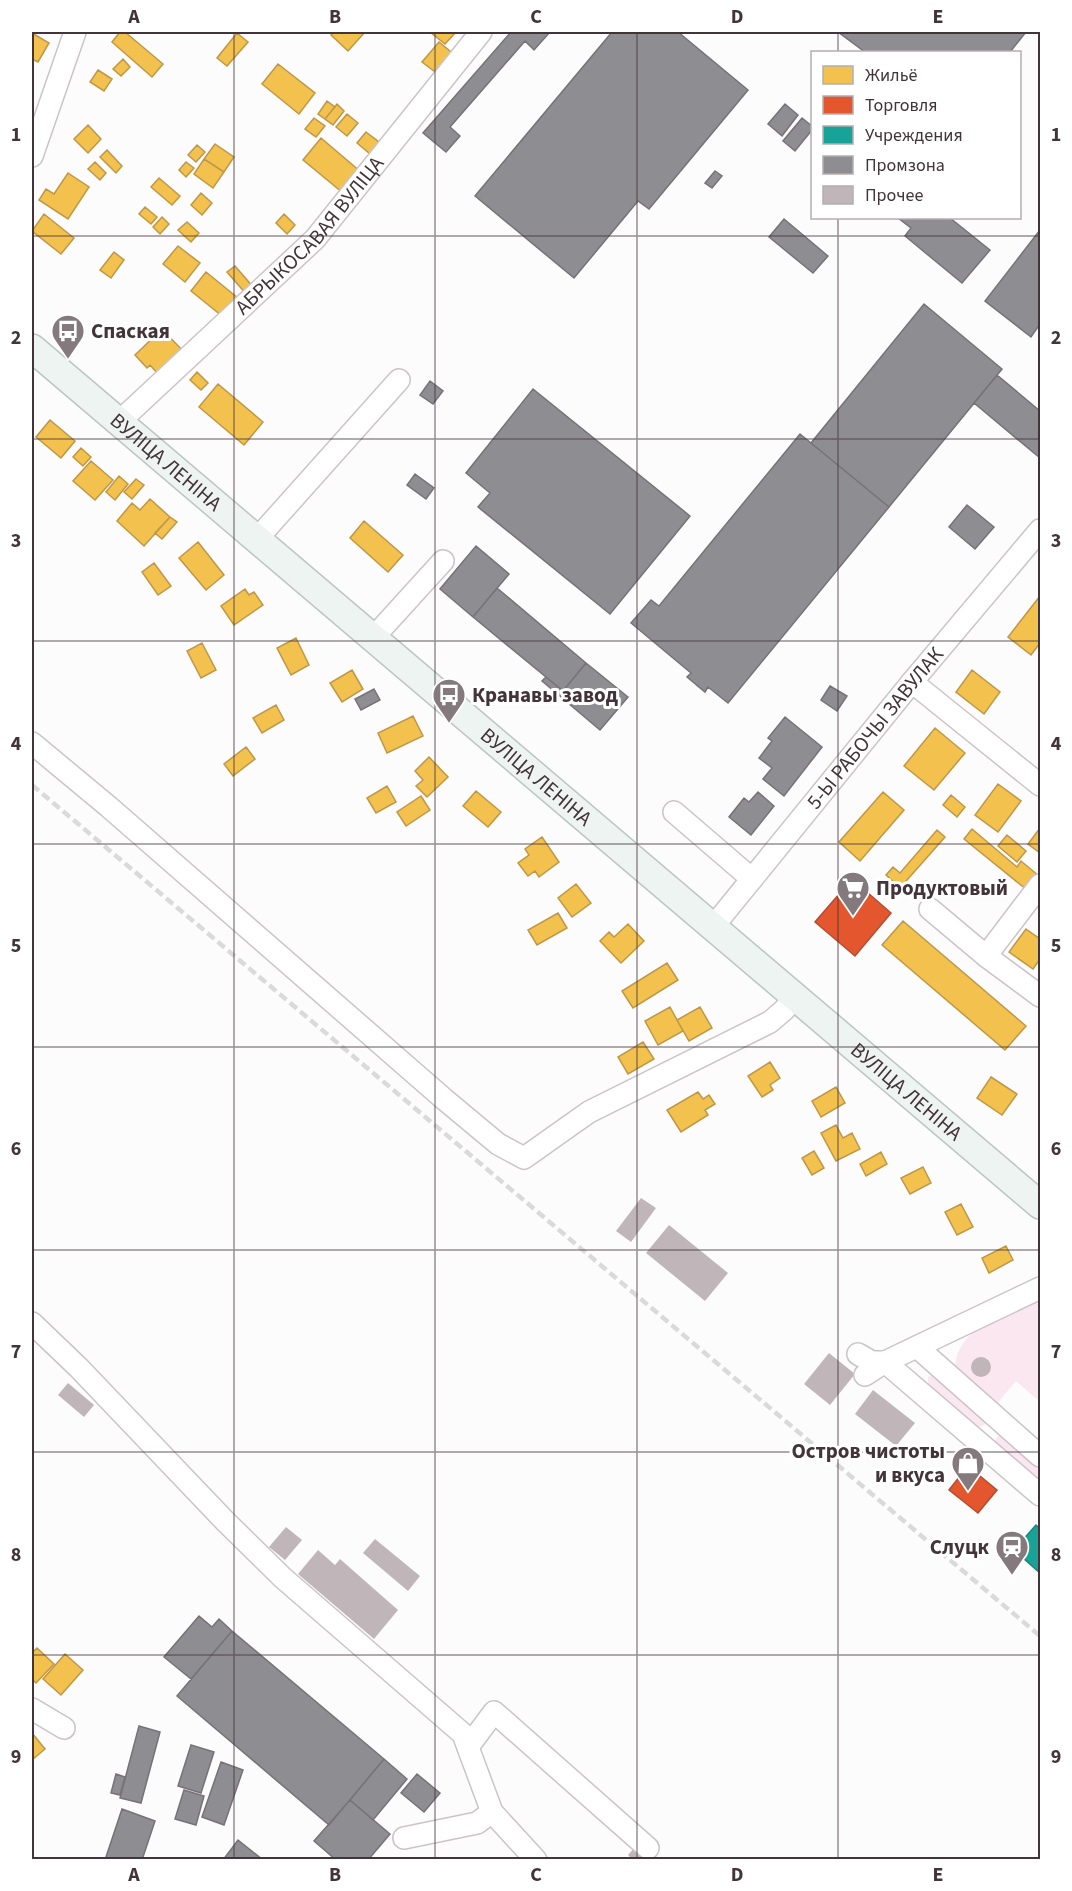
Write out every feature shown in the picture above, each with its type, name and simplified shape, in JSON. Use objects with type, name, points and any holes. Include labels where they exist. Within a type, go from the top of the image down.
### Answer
[{"type":"main road","name":"ВУЛІЦА ЛЕНІНА","points":[[32,348],[794,998],[1041,1205]]},
{"type":"street","points":[[32,156],[75,32]]},
{"type":"street","name":"АБРЫКОСАВАЯ ВУЛІЦА","points":[[120,422],[315,239],[481,32]]},
{"type":"street","points":[[256,540],[399,380]]},
{"type":"street","name":"5-Ы РАБОЧЫ ЗАВУЛАК","points":[[712,927],[912,682],[1041,530]]},
{"type":"street","points":[[373,638],[443,561]]},
{"type":"street","points":[[912,682],[1041,785]]},
{"type":"street","points":[[32,743],[109,807],[444,1099],[498,1144],[524,1158],[589,1112],[770,1022],[794,998]]},
{"type":"street","points":[[674,812],[752,879]]},
{"type":"street","points":[[986,956],[1041,885]]},
{"type":"street","points":[[930,909],[986,956],[1041,996]]},
{"type":"street","points":[[865,1375],[885,1362],[1041,1288]]},
{"type":"street","points":[[32,1323],[79,1368],[275,1571],[463,1734],[492,1812],[536,1860]]},
{"type":"street","points":[[917,1347],[1041,1456]]},
{"type":"street","points":[[858,1354],[872,1362],[885,1362],[1041,1495]]},
{"type":"street","points":[[977,1442],[998,1419]]},
{"type":"street","points":[[32,1709],[64,1728]]},
{"type":"street","points":[[468,1747],[494,1713],[648,1848]]},
{"type":"street","points":[[404,1838],[477,1823],[492,1812]]},
{"type":"shaded area","points":[[1040,1298],[1040,1402],[1016,1381],[993,1408],[955,1370],[957,1355],[973,1332],[999,1316]]},
{"type":"shaded area","points":[[933,1374],[987,1420],[986,1424],[979,1427],[973,1425],[928,1386],[928,1377]]},
{"type":"shaded area","points":[[1001,1432],[1040,1461],[1040,1481],[994,1442]]},
{"type":"building: Жильё","points":[[120,32],[125,32],[163,64],[152,77],[112,42]]},
{"type":"building: Жильё","points":[[334,32],[365,32],[348,51],[331,35]]},
{"type":"building: Жильё","points":[[430,32],[456,32],[445,44]]},
{"type":"building: Жильё","points":[[32,33],[49,43],[38,62],[32,59]]},
{"type":"building: Жильё","points":[[237,33],[248,42],[227,66],[217,58]]},
{"type":"building: Жильё","points":[[439,42],[455,55],[439,75],[422,62]]},
{"type":"building: Жильё","points":[[123,59],[130,67],[121,76],[113,69]]},
{"type":"building: Жильё","points":[[278,64],[315,93],[299,114],[262,84]]},
{"type":"building: Жильё","points":[[98,70],[112,79],[104,91],[90,82]]},
{"type":"building: Жильё","points":[[327,101],[335,107],[325,119],[318,114]]},
{"type":"building: Жильё","points":[[337,104],[344,111],[333,125],[325,119]]},
{"type":"building: Жильё","points":[[347,114],[358,123],[347,136],[336,127]]},
{"type":"building: Жильё","points":[[314,118],[325,126],[316,137],[305,129]]},
{"type":"building: Жильё","points":[[88,125],[101,139],[88,153],[74,139]]},
{"type":"building: Жильё","points":[[366,132],[379,142],[370,154],[357,143]]},
{"type":"building: Жильё","points":[[321,138],[361,172],[343,193],[303,160]]},
{"type":"building: Жильё","points":[[215,144],[234,157],[224,172],[204,159]]},
{"type":"building: Жильё","points":[[197,145],[205,152],[196,162],[188,155]]},
{"type":"building: Жильё","points":[[107,150],[122,166],[116,173],[100,157]]},
{"type":"building: Жильё","points":[[204,159],[224,172],[213,188],[194,174]]},
{"type":"building: Жильё","points":[[95,162],[106,173],[100,180],[88,169]]},
{"type":"building: Жильё","points":[[186,162],[194,168],[186,177],[179,170]]},
{"type":"building: Жильё","points":[[68,173],[89,187],[68,219],[39,200],[46,189],[54,194]]},
{"type":"building: Жильё","points":[[159,178],[180,196],[172,205],[151,187]]},
{"type":"building: Жильё","points":[[201,193],[212,203],[202,215],[191,205]]},
{"type":"building: Жильё","points":[[145,207],[157,217],[151,224],[139,214]]},
{"type":"building: Жильё","points":[[44,214],[74,238],[61,254],[32,231]]},
{"type":"building: Жильё","points":[[284,214],[295,225],[287,234],[276,223]]},
{"type":"building: Жильё","points":[[162,217],[169,224],[160,234],[153,227]]},
{"type":"building: Жильё","points":[[187,222],[199,233],[191,242],[178,230]]},
{"type":"building: Жильё","points":[[178,246],[200,263],[185,282],[163,264]]},
{"type":"building: Жильё","points":[[114,252],[124,260],[111,278],[100,270]]},
{"type":"building: Жильё","points":[[235,266],[254,288],[247,295],[227,272]]},
{"type":"building: Жильё","points":[[206,272],[238,298],[222,316],[191,291]]},
{"type":"building: Жильё","points":[[162,329],[183,351],[159,375],[150,365],[147,368],[135,355]]},
{"type":"building: Жильё","points":[[197,372],[208,383],[201,390],[190,380]]},
{"type":"building: Жильё","points":[[218,384],[263,422],[244,445],[199,407]]},
{"type":"building: Жильё","points":[[50,420],[75,441],[61,458],[36,437]]},
{"type":"building: Жильё","points":[[81,448],[91,457],[83,466],[73,457]]},
{"type":"building: Жильё","points":[[91,461],[113,480],[95,500],[73,481]]},
{"type":"building: Жильё","points":[[119,476],[128,484],[115,500],[106,492]]},
{"type":"building: Жильё","points":[[136,479],[144,485],[132,499],[124,492]]},
{"type":"building: Жильё","points":[[150,499],[170,517],[144,546],[117,521],[132,503],[140,510]]},
{"type":"building: Жильё","points":[[170,517],[177,522],[162,539],[155,533]]},
{"type":"building: Жильё","points":[[364,521],[403,555],[388,572],[350,538]]},
{"type":"building: Жильё","points":[[198,542],[224,575],[206,590],[179,558]]},
{"type":"building: Жильё","points":[[154,563],[171,586],[158,595],[142,572]]},
{"type":"building: Жильё","points":[[245,589],[249,595],[254,592],[263,605],[234,625],[221,606]]},
{"type":"building: Жильё","points":[[1040,596],[1040,643],[1031,655],[1008,637]]},
{"type":"building: Жильё","points":[[296,638],[309,665],[291,675],[277,648]]},
{"type":"building: Жильё","points":[[202,643],[216,670],[201,678],[187,651]]},
{"type":"building: Жильё","points":[[352,670],[363,689],[342,702],[330,683]]},
{"type":"building: Жильё","points":[[972,670],[1000,692],[984,714],[956,692]]},
{"type":"building: Жильё","points":[[276,705],[284,720],[262,733],[253,718]]},
{"type":"building: Жильё","points":[[413,716],[423,736],[387,753],[378,733]]},
{"type":"building: Жильё","points":[[935,728],[965,753],[934,790],[904,766]]},
{"type":"building: Жильё","points":[[246,747],[255,759],[233,776],[224,764]]},
{"type":"building: Жильё","points":[[429,757],[448,777],[427,797],[416,786],[423,780],[415,771]]},
{"type":"building: Жильё","points":[[998,784],[1021,801],[998,832],[975,815]]},
{"type":"building: Жильё","points":[[387,786],[396,802],[376,813],[367,798]]},
{"type":"building: Жильё","points":[[476,791],[501,812],[488,827],[463,806]]},
{"type":"building: Жильё","points":[[883,792],[904,810],[860,861],[839,842]]},
{"type":"building: Жильё","points":[[951,795],[965,807],[957,817],[943,805]]},
{"type":"building: Жильё","points":[[421,796],[430,810],[406,826],[397,812]]},
{"type":"building: Жильё","points":[[1040,828],[1040,853],[1028,844]]},
{"type":"building: Жильё","points":[[972,829],[1017,867],[1021,861],[1039,876],[1027,890],[964,839]]},
{"type":"building: Жильё","points":[[937,830],[945,837],[900,888],[886,875],[893,867],[900,873]]},
{"type":"building: Жильё","points":[[1007,835],[1026,851],[1017,862],[998,846]]},
{"type":"building: Жильё","points":[[542,837],[559,862],[539,877],[535,871],[528,876],[518,863],[529,855],[525,849]]},
{"type":"building: Жильё","points":[[576,884],[591,903],[572,917],[558,898]]},
{"type":"building: Жильё","points":[[558,913],[567,928],[537,945],[528,930]]},
{"type":"building: Жильё","points":[[903,921],[1026,1026],[1005,1050],[882,945]]},
{"type":"building: Жильё","points":[[628,924],[644,941],[621,963],[600,941],[609,932],[614,937]]},
{"type":"building: Жильё","points":[[1026,929],[1040,939],[1040,959],[1033,969],[1009,952]]},
{"type":"building: Жильё","points":[[667,963],[678,980],[633,1008],[622,991]]},
{"type":"building: Жильё","points":[[670,1007],[683,1031],[658,1045],[645,1021]]},
{"type":"building: Жильё","points":[[700,1007],[712,1028],[689,1041],[677,1020]]},
{"type":"building: Жильё","points":[[643,1042],[654,1059],[628,1074],[618,1057]]},
{"type":"building: Жильё","points":[[770,1062],[780,1078],[770,1085],[773,1090],[762,1097],[748,1076]]},
{"type":"building: Жильё","points":[[991,1077],[1017,1094],[1002,1115],[977,1098]]},
{"type":"building: Жильё","points":[[836,1087],[845,1103],[821,1117],[812,1101]]},
{"type":"building: Жильё","points":[[698,1092],[703,1099],[709,1095],[715,1104],[705,1110],[708,1115],[681,1132],[667,1110]]},
{"type":"building: Жильё","points":[[836,1125],[843,1138],[852,1133],[860,1149],[836,1161],[821,1133]]},
{"type":"building: Жильё","points":[[814,1151],[824,1168],[812,1175],[802,1158]]},
{"type":"building: Жильё","points":[[881,1152],[887,1164],[866,1176],[860,1164]]},
{"type":"building: Жильё","points":[[923,1167],[931,1183],[910,1194],[901,1178]]},
{"type":"building: Жильё","points":[[961,1204],[973,1227],[957,1235],[945,1212]]},
{"type":"building: Жильё","points":[[1006,1246],[1013,1260],[989,1273],[982,1258]]},
{"type":"building: Жильё","points":[[37,1648],[54,1664],[36,1683],[32,1679],[32,1653]]},
{"type":"building: Жильё","points":[[65,1654],[83,1670],[61,1695],[43,1679]]},
{"type":"building: Жильё","points":[[32,1733],[45,1749],[32,1760]]},
{"type":"building: Торговля","name":"Продуктовый","points":[[852,879],[891,913],[855,956],[815,922]]},
{"type":"building: Торговля","points":[[968,1466],[997,1490],[978,1513],[949,1490]]},
{"type":"building: Учреждения","name":"Слуцк","points":[[1036,1525],[1040,1529],[1040,1573],[1014,1550]]},
{"type":"building: Промзона","points":[[511,32],[550,32],[534,50],[525,41],[450,127],[460,136],[446,152],[423,133]]},
{"type":"building: Промзона","points":[[612,32],[678,32],[748,90],[649,209],[638,201],[574,278],[475,196]]},
{"type":"building: Промзона","points":[[838,32],[1026,32],[1011,51],[864,51]]},
{"type":"building: Промзона","points":[[785,104],[798,115],[782,136],[768,124]]},
{"type":"building: Промзона","points":[[802,118],[811,125],[811,131],[795,151],[783,141]]},
{"type":"building: Промзона","points":[[715,171],[722,176],[712,188],[705,183]]},
{"type":"building: Промзона","points":[[784,219],[828,256],[813,273],[769,237]]},
{"type":"building: Промзона","points":[[899,219],[951,219],[990,250],[962,283],[905,236],[911,228]]},
{"type":"building: Промзона","points":[[1040,230],[1040,324],[1031,337],[985,301]]},
{"type":"building: Промзона","points":[[924,304],[1002,369],[889,507],[811,443]]},
{"type":"building: Промзона","points":[[997,375],[1040,411],[1040,458],[974,403]]},
{"type":"building: Промзона","points":[[430,381],[443,391],[433,404],[420,395]]},
{"type":"building: Промзона","points":[[533,389],[690,516],[610,614],[478,507],[490,493],[466,473]]},
{"type":"building: Промзона","points":[[800,434],[889,507],[728,703],[708,687],[705,692],[687,677],[691,673],[631,623],[651,600],[659,606]]},
{"type":"building: Промзона","points":[[415,474],[434,488],[426,499],[407,485]]},
{"type":"building: Промзона","points":[[967,505],[994,527],[975,549],[949,527]]},
{"type":"building: Промзона","points":[[476,546],[509,574],[473,617],[440,589]]},
{"type":"building: Промзона","points":[[497,588],[586,663],[563,691],[473,617]]},
{"type":"building: Промзона","points":[[586,663],[628,697],[600,730],[542,681],[546,677],[563,691]]},
{"type":"building: Промзона","points":[[830,686],[847,696],[837,711],[821,700]]},
{"type":"building: Промзона","points":[[374,689],[380,700],[361,710],[355,699]]},
{"type":"building: Промзона","points":[[785,717],[822,747],[784,796],[763,779],[772,768],[759,758],[772,741],[768,738]]},
{"type":"building: Промзона","points":[[758,792],[774,806],[751,835],[729,817],[744,798],[749,802]]},
{"type":"building: Промзона","points":[[199,1616],[212,1627],[219,1619],[232,1631],[191,1679],[164,1657]]},
{"type":"building: Промзона","points":[[232,1631],[384,1759],[329,1825],[177,1696]]},
{"type":"building: Промзона","points":[[139,1726],[160,1732],[141,1803],[120,1798]]},
{"type":"building: Промзона","points":[[191,1745],[214,1752],[201,1793],[178,1786]]},
{"type":"building: Промзона","points":[[384,1759],[407,1779],[373,1820],[350,1800]]},
{"type":"building: Промзона","points":[[221,1762],[243,1770],[224,1825],[202,1817]]},
{"type":"building: Промзона","points":[[116,1774],[125,1777],[120,1795],[111,1793]]},
{"type":"building: Промзона","points":[[417,1774],[440,1793],[424,1812],[401,1793]]},
{"type":"building: Промзона","points":[[184,1790],[204,1796],[196,1825],[175,1819]]},
{"type":"building: Промзона","points":[[350,1800],[390,1834],[368,1860],[336,1860],[314,1841]]},
{"type":"building: Промзона","points":[[122,1809],[155,1821],[142,1860],[111,1860],[106,1857]]},
{"type":"building: Промзона","points":[[238,1840],[263,1860],[223,1860]]},
{"type":"building: Прочее","points":[[641,1198],[656,1208],[631,1242],[616,1231]]},
{"type":"building: Прочее","points":[[669,1225],[728,1273],[705,1301],[646,1253]]},
{"type":"building: Прочее","points":[[829,1353],[855,1374],[830,1405],[804,1384]]},
{"type":"building: Прочее","points":[[977,1357],[985,1357],[991,1363],[991,1371],[985,1377],[977,1377],[971,1371],[971,1363]]},
{"type":"building: Прочее","points":[[68,1383],[94,1405],[84,1417],[58,1395]]},
{"type":"building: Прочее","points":[[873,1390],[915,1423],[896,1446],[855,1414]]},
{"type":"building: Прочее","points":[[286,1527],[302,1540],[285,1560],[269,1547]]},
{"type":"building: Прочее","points":[[375,1539],[420,1576],[408,1591],[363,1553]]},
{"type":"building: Прочее","points":[[318,1550],[335,1565],[340,1559],[398,1610],[374,1639],[298,1574]]},
{"type":"building: Прочее","points":[[635,1847],[646,1857],[644,1860],[633,1860],[628,1855]]},
{"type":"railway","points":[[32,785],[1040,1636]]},
{"type":"place","name":"Спаская","points":[[68,360]]},
{"type":"place","name":"Кранавы завод","points":[[449,724]]},
{"type":"place","name":"Продуктовый","points":[[853,917]]},
{"type":"place","name":"Остров чистоты и вкуса","points":[[968,1492]]},
{"type":"place","name":"Слуцк","points":[[1012,1576]]}]
